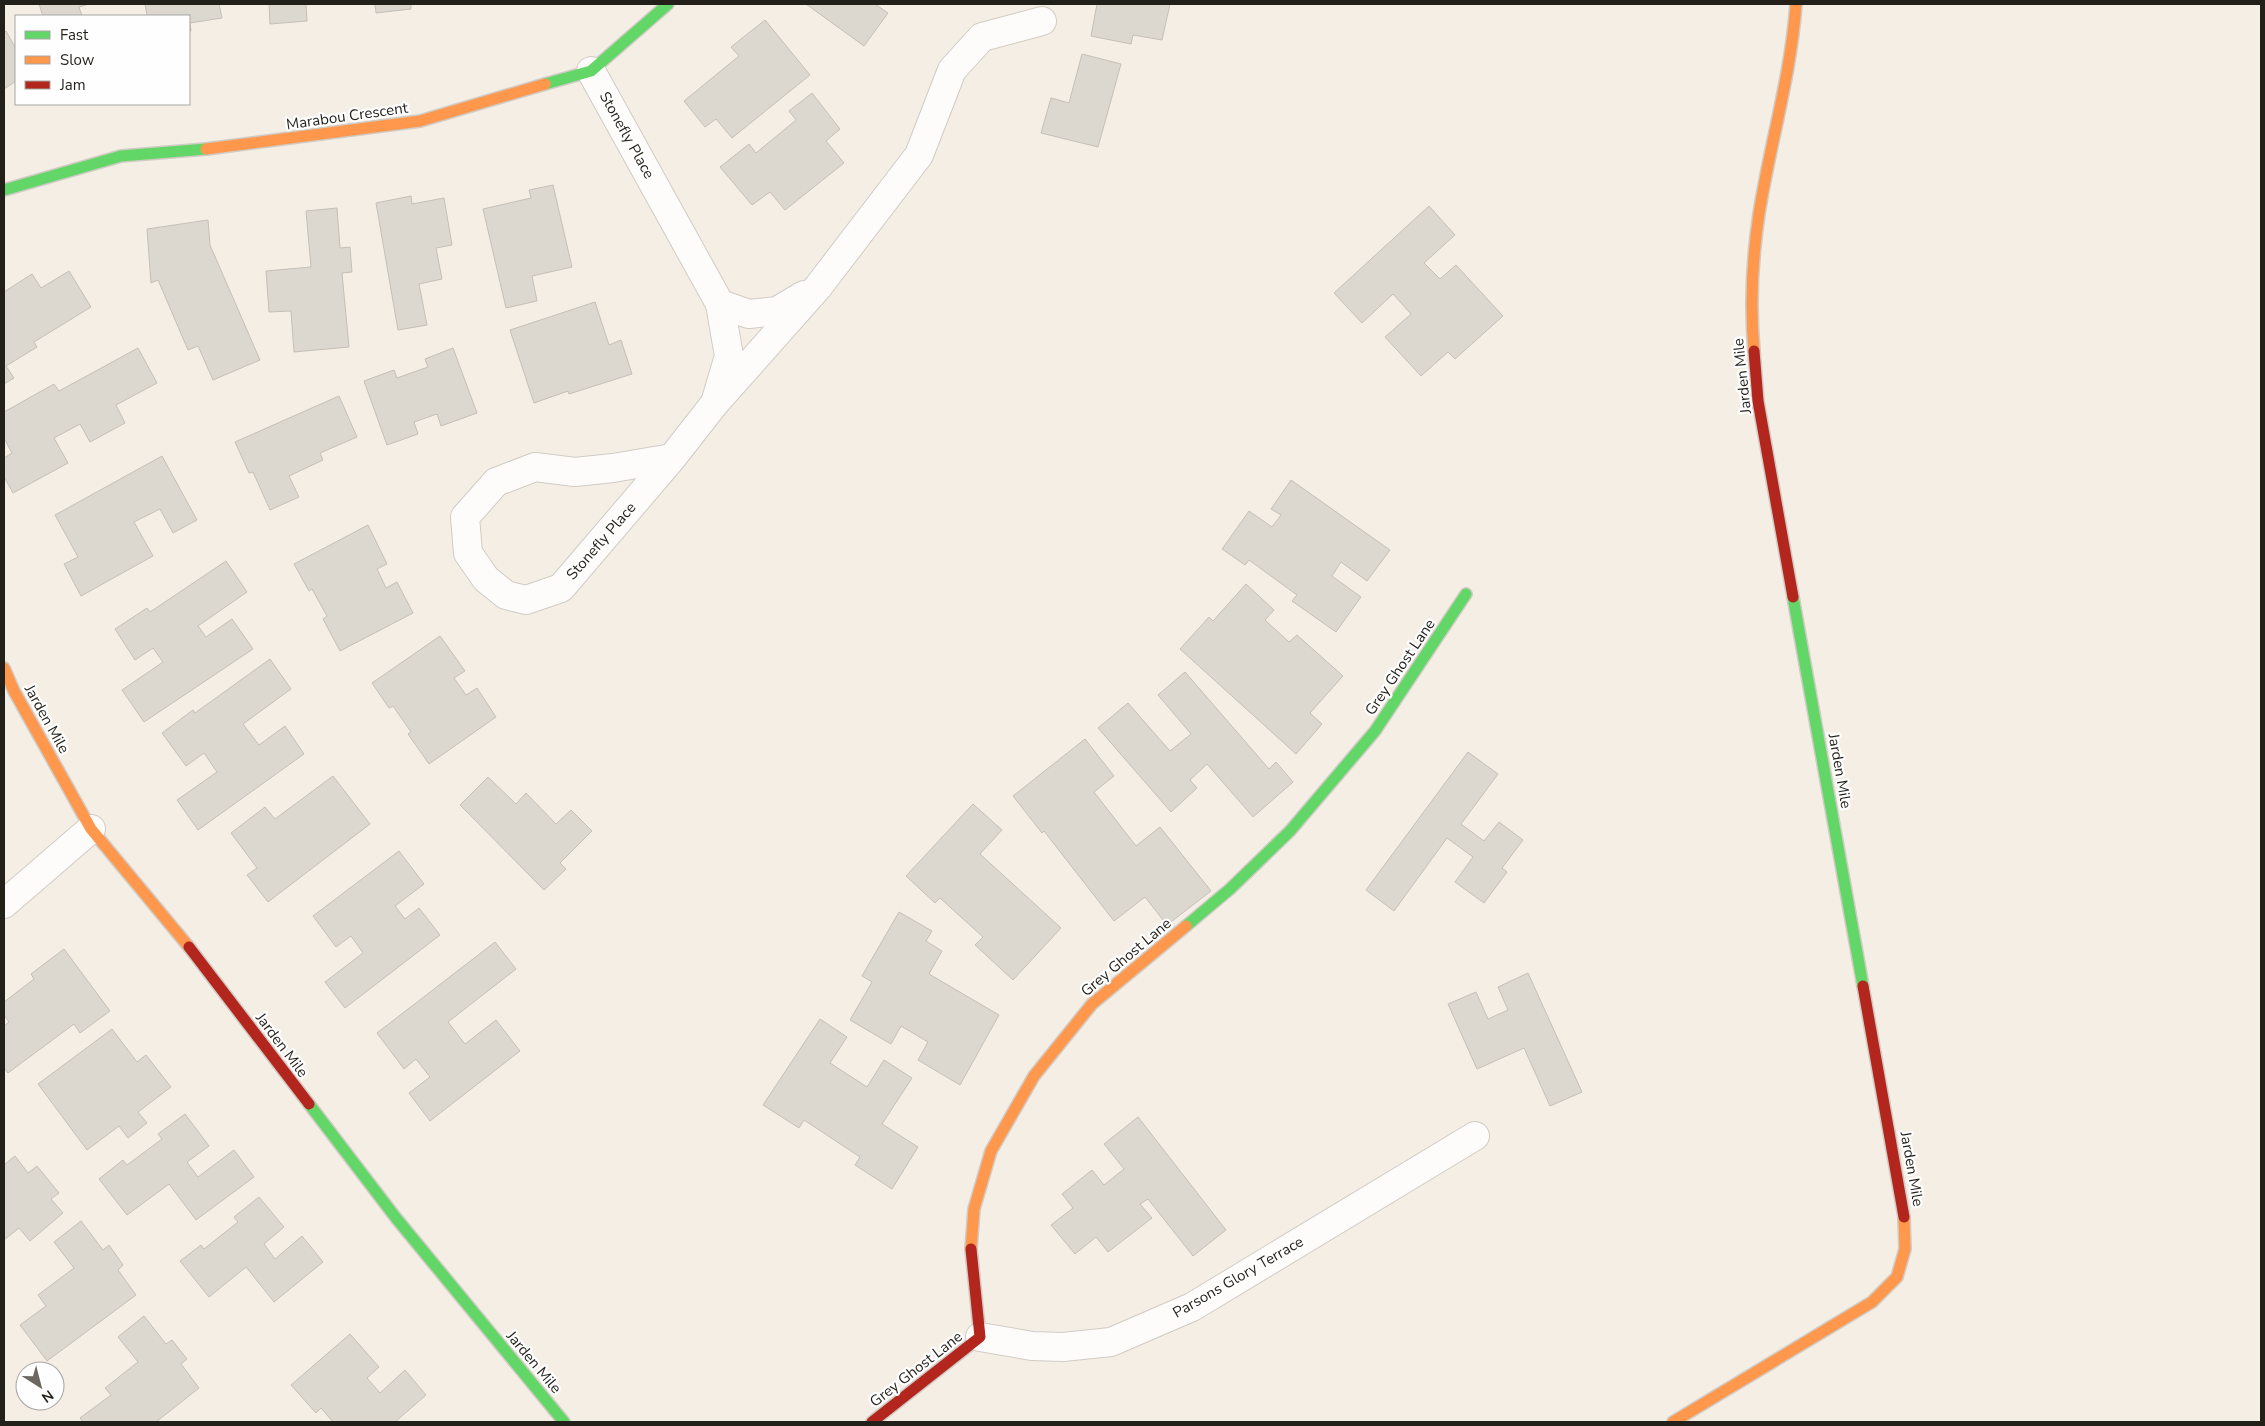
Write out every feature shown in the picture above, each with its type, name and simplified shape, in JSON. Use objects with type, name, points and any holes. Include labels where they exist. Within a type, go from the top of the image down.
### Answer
[{"type":"street","name":"Marabou Crescent","points":[[4,190],[121,156],[223,147],[420,121],[591,71],[668,4]]},
{"type":"street","name":"Jarden Mile","points":[[1673,1422],[1872,1302],[1897,1277],[1905,1249],[1904,1214],[1758,401],[1751,313],[1753,264],[1759,214],[1794,35],[1796,4]]},
{"type":"street","name":"Stonefly Place","points":[[672,458],[576,472],[535,467],[496,482],[465,517],[468,553],[486,579],[506,595],[526,600],[561,588],[672,458],[715,403],[818,287],[919,155],[952,70],[982,37],[1042,21]]},
{"type":"street","name":"Stonefly Place","points":[[591,71],[720,304],[729,356],[715,403]]},
{"type":"street","points":[[720,304],[750,314],[777,311],[818,287]]},
{"type":"street","name":"Grey Ghost Lane","points":[[872,1422],[980,1337],[970,1256],[974,1209],[991,1152],[1034,1076],[1092,1004],[1230,889],[1290,831],[1375,731],[1466,594]]},
{"type":"street","name":"Jarden Mile","points":[[4,668],[14,691],[91,829],[165,916],[396,1218],[564,1422]]},
{"type":"street","points":[[4,904],[91,829]]},
{"type":"street","name":"Parsons Glory Terrace","points":[[980,1337],[1032,1346],[1063,1347],[1111,1342],[1192,1307],[1475,1136]]},
{"type":"building","points":[[39,4],[89,4],[79,7],[82,15],[43,15]]},
{"type":"building","points":[[145,4],[219,4],[222,18],[190,23],[190,15],[147,15]]},
{"type":"building","points":[[269,4],[306,4],[307,21],[270,24]]},
{"type":"building","points":[[375,4],[411,4],[411,9],[376,13]]},
{"type":"building","points":[[806,4],[875,4],[888,13],[864,46]]},
{"type":"building","points":[[1097,4],[1170,4],[1162,40],[1133,35],[1131,44],[1091,36]]},
{"type":"building","points":[[765,20],[810,75],[732,138],[716,119],[705,127],[684,101],[739,56],[731,47]]},
{"type":"building","points":[[6,31],[15,47],[15,82],[4,89],[4,33]]},
{"type":"building","points":[[1082,54],[1121,64],[1098,147],[1041,133],[1051,98],[1069,103]]},
{"type":"building","points":[[812,93],[840,129],[826,141],[844,163],[785,210],[770,192],[752,205],[720,167],[749,144],[756,153],[796,120],[789,111]]},
{"type":"building","points":[[553,185],[572,267],[532,276],[537,301],[506,308],[483,209],[531,198],[529,190]]},
{"type":"building","points":[[411,196],[412,204],[444,198],[452,245],[436,248],[442,279],[419,284],[427,325],[398,330],[376,203]]},
{"type":"building","points":[[1429,206],[1455,235],[1424,263],[1440,279],[1456,265],[1503,316],[1455,359],[1448,352],[1421,376],[1385,337],[1411,314],[1393,294],[1362,323],[1334,293]]},
{"type":"building","points":[[337,208],[340,248],[350,247],[352,272],[342,273],[349,347],[294,352],[291,311],[269,312],[266,271],[311,267],[306,211]]},
{"type":"building","points":[[208,220],[210,245],[260,360],[213,380],[198,346],[188,350],[158,280],[151,283],[147,229]]},
{"type":"building","points":[[69,271],[91,307],[34,342],[37,347],[6,366],[14,378],[4,384],[4,292],[32,274],[41,288]]},
{"type":"building","points":[[595,302],[609,345],[621,340],[632,374],[569,394],[568,391],[534,403],[510,330]]},
{"type":"building","points":[[138,348],[157,383],[116,405],[125,423],[90,442],[80,424],[54,438],[68,463],[13,493],[4,477],[4,458],[12,453],[4,438],[4,412],[54,384],[59,391]]},
{"type":"building","points":[[453,348],[477,413],[441,426],[437,414],[414,422],[418,434],[387,445],[364,381],[394,370],[397,378],[428,367],[425,359]]},
{"type":"building","points":[[339,396],[357,437],[320,453],[323,460],[289,476],[299,497],[270,510],[253,472],[249,473],[235,442]]},
{"type":"building","points":[[162,456],[197,520],[173,533],[160,509],[134,522],[153,556],[81,596],[64,564],[78,557],[55,515]]},
{"type":"building","points":[[1291,480],[1390,550],[1367,581],[1341,562],[1332,576],[1361,597],[1336,632],[1292,601],[1297,595],[1249,560],[1245,565],[1222,549],[1249,511],[1272,527],[1281,515],[1271,509]]},
{"type":"building","points":[[368,525],[387,564],[377,569],[386,588],[397,582],[413,613],[340,651],[323,619],[327,616],[312,589],[309,591],[294,564]]},
{"type":"building","points":[[226,561],[247,592],[198,626],[206,637],[232,619],[253,649],[144,722],[122,690],[163,662],[153,648],[135,660],[115,629],[147,608],[150,612]]},
{"type":"building","points":[[1246,584],[1274,610],[1265,620],[1289,642],[1297,635],[1343,676],[1310,713],[1322,724],[1296,754],[1180,649],[1209,617],[1213,621]]},
{"type":"building","points":[[440,636],[465,671],[454,678],[466,695],[477,688],[496,717],[429,764],[408,734],[411,732],[393,706],[389,708],[372,683]]},
{"type":"building","points":[[270,659],[291,689],[243,724],[259,745],[285,726],[304,754],[198,830],[177,800],[217,772],[204,753],[186,766],[162,733],[193,710],[195,713]]},
{"type":"building","points":[[1185,672],[1269,769],[1276,762],[1293,782],[1253,817],[1207,764],[1190,780],[1197,788],[1171,812],[1098,728],[1128,703],[1170,751],[1191,734],[1158,695]]},
{"type":"building","points":[[1085,739],[1114,776],[1094,792],[1136,846],[1160,827],[1211,891],[1167,925],[1145,897],[1114,921],[1044,831],[1042,833],[1013,796]]},
{"type":"building","points":[[1468,752],[1498,774],[1461,824],[1484,841],[1499,822],[1523,840],[1502,868],[1507,872],[1484,903],[1455,882],[1473,857],[1447,838],[1394,911],[1366,890]]},
{"type":"building","points":[[333,776],[370,824],[268,902],[247,875],[257,868],[231,833],[265,807],[275,819]]},
{"type":"building","points":[[488,777],[516,804],[526,793],[556,824],[571,810],[592,831],[560,863],[566,869],[544,890],[460,805]]},
{"type":"building","points":[[973,804],[1002,830],[980,854],[1061,928],[1013,980],[975,945],[983,937],[940,898],[935,903],[906,876]]},
{"type":"building","points":[[399,851],[424,884],[395,906],[405,919],[419,908],[440,935],[345,1008],[325,982],[363,953],[351,936],[336,947],[313,916]]},
{"type":"building","points":[[899,912],[932,931],[926,941],[942,951],[929,974],[999,1015],[960,1085],[918,1060],[928,1042],[901,1026],[891,1044],[850,1020],[872,982],[862,976]]},
{"type":"building","points":[[495,942],[516,969],[448,1022],[465,1044],[496,1020],[520,1051],[430,1121],[409,1093],[430,1077],[416,1059],[404,1069],[377,1033]]},
{"type":"building","points":[[64,949],[110,1011],[80,1033],[74,1024],[8,1073],[4,1068],[4,1026],[9,1022],[4,1015],[4,1002],[34,979],[31,974]]},
{"type":"building","points":[[1528,973],[1582,1092],[1550,1106],[1524,1048],[1477,1069],[1448,1004],[1476,992],[1488,1019],[1508,1010],[1498,987]]},
{"type":"building","points":[[820,1019],[847,1037],[830,1063],[867,1087],[884,1060],[912,1078],[882,1124],[918,1147],[892,1189],[855,1165],[860,1157],[804,1120],[799,1128],[763,1105]]},
{"type":"building","points":[[112,1029],[137,1062],[146,1055],[171,1087],[138,1112],[147,1123],[128,1138],[119,1126],[87,1150],[38,1084]]},
{"type":"building","points":[[185,1114],[209,1146],[187,1162],[198,1177],[234,1150],[254,1177],[196,1220],[169,1184],[127,1215],[99,1179],[123,1160],[127,1165],[162,1139],[158,1134]]},
{"type":"building","points":[[1138,1117],[1226,1230],[1193,1256],[1148,1199],[1140,1204],[1152,1218],[1108,1252],[1096,1237],[1075,1254],[1051,1225],[1073,1208],[1062,1194],[1092,1170],[1104,1185],[1124,1169],[1104,1144]]},
{"type":"building","points":[[15,1156],[28,1173],[37,1166],[59,1193],[51,1199],[63,1213],[30,1241],[19,1228],[4,1240],[4,1165]]},
{"type":"building","points":[[259,1197],[284,1227],[264,1244],[275,1259],[302,1236],[323,1262],[274,1302],[246,1267],[209,1297],[180,1261],[201,1245],[204,1249],[238,1222],[234,1217]]},
{"type":"building","points":[[81,1221],[103,1250],[109,1245],[123,1265],[118,1270],[136,1295],[47,1361],[20,1325],[46,1306],[38,1295],[74,1268],[54,1242]]},
{"type":"building","points":[[144,1316],[166,1344],[172,1340],[187,1359],[181,1364],[199,1388],[156,1422],[83,1422],[80,1418],[111,1395],[105,1388],[138,1362],[118,1337]]},
{"type":"building","points":[[350,1334],[379,1367],[367,1378],[380,1393],[405,1370],[426,1395],[395,1422],[333,1422],[321,1408],[316,1413],[291,1385]]},
{"type":"traffic: fast","points":[[545,84],[591,71],[668,4]]},
{"type":"traffic: fast","points":[[4,190],[121,156],[206,149]]},
{"type":"traffic: fast","points":[[1186,926],[1230,889],[1290,831],[1375,731],[1466,594]]},
{"type":"traffic: fast","points":[[1793,597],[1863,986]]},
{"type":"traffic: fast","points":[[309,1104],[396,1218],[564,1422]]},
{"type":"traffic: slow","points":[[1754,351],[1752,300],[1753,265],[1757,231],[1790,57],[1796,4]]},
{"type":"traffic: slow","points":[[206,149],[420,121],[545,84]]},
{"type":"traffic: slow","points":[[4,668],[14,691],[91,829],[189,947]]},
{"type":"traffic: slow","points":[[971,1249],[974,1209],[991,1151],[1034,1076],[1092,1004],[1186,926]]},
{"type":"traffic: slow","points":[[1673,1422],[1872,1302],[1897,1277],[1905,1249],[1904,1217]]},
{"type":"traffic: jam","points":[[1754,351],[1758,401],[1793,597]]},
{"type":"traffic: jam","points":[[189,947],[309,1104]]},
{"type":"traffic: jam","points":[[1863,986],[1904,1217]]},
{"type":"traffic: jam","points":[[872,1422],[980,1337],[971,1249]]}]
